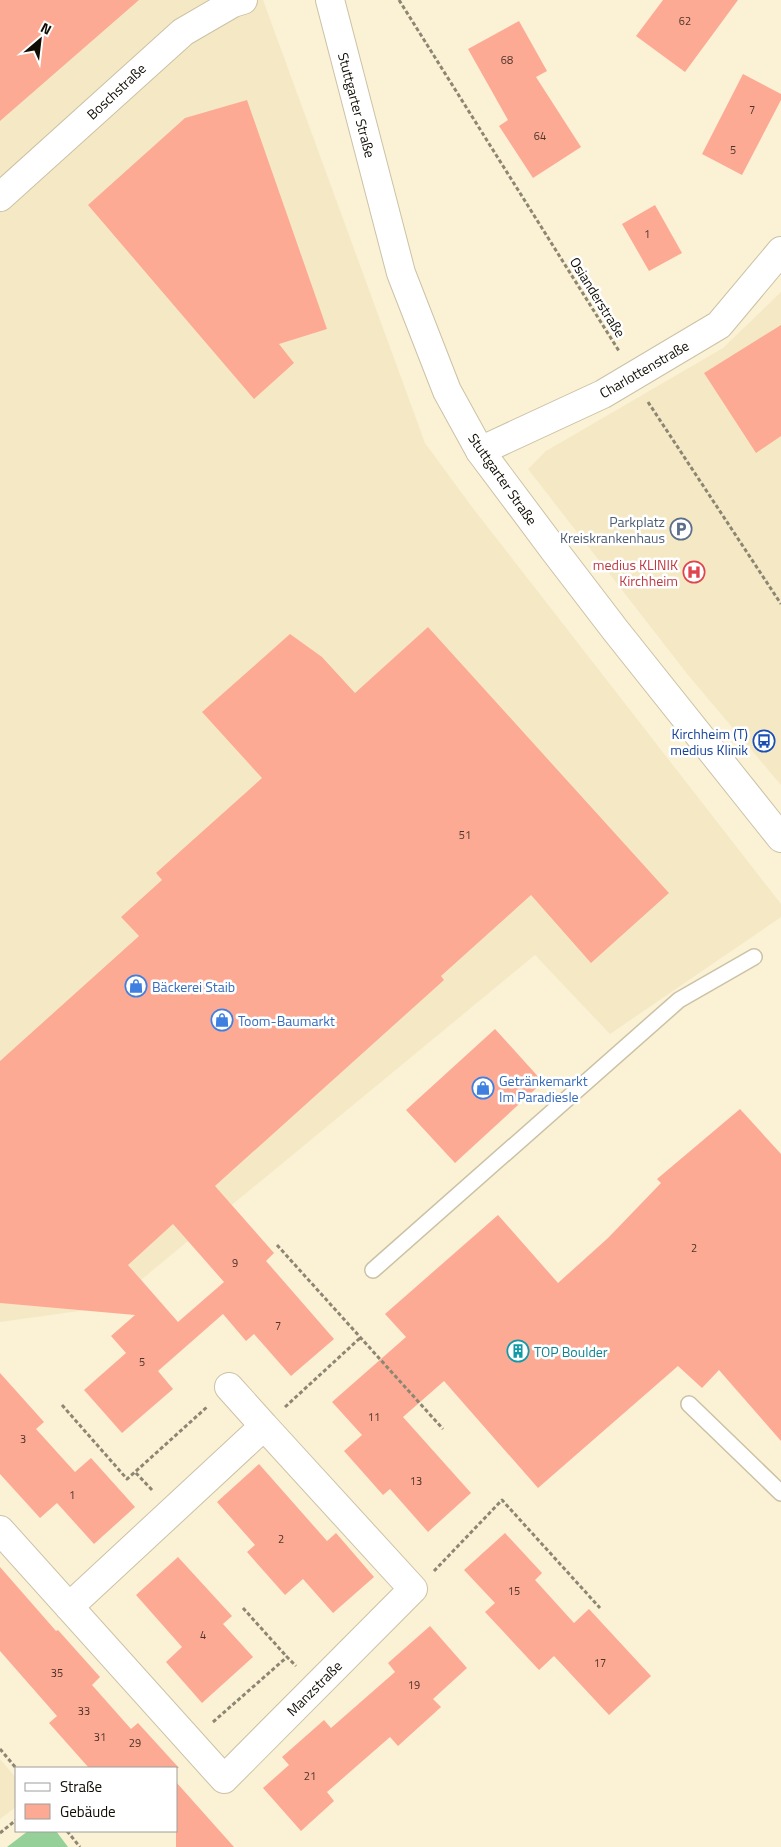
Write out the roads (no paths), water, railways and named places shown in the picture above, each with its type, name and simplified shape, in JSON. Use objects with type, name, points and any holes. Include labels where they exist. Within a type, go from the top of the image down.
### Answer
[{"type":"street","name":"Boschstraße","points":[[0,197],[183,32],[233,3],[242,0]]},
{"type":"street","name":"Stuttgarter Straße","points":[[330,0],[401,272],[448,391],[480,451],[616,631],[781,838]]},
{"type":"street","name":"Charlottenstraße","points":[[480,451],[603,394],[719,325],[781,251]]},
{"type":"street","points":[[69,1607],[264,1426],[228,1387]]},
{"type":"street","name":"Manzstraße","points":[[0,1530],[224,1779],[413,1589],[264,1426]]},
{"type":"lane","points":[[373,1270],[679,1000],[754,957]]},
{"type":"lane","points":[[689,1404],[781,1493]]},
{"type":"place","name":"Parkplatz Kreiskrankenhaus","points":[[681,529]]},
{"type":"place","name":"medius KLINIK Kirchheim","points":[[694,572]]},
{"type":"place","name":"Kirchheim (T) medius Klinik","points":[[764,741]]},
{"type":"place","name":"Bäckerei Staib","points":[[136,986]]},
{"type":"place","name":"Toom-Baumarkt","points":[[222,1020]]},
{"type":"place","name":"Getränkemarkt Im Paradiesle","points":[[483,1088]]},
{"type":"place","name":"TOP Boulder","points":[[518,1351]]}]
